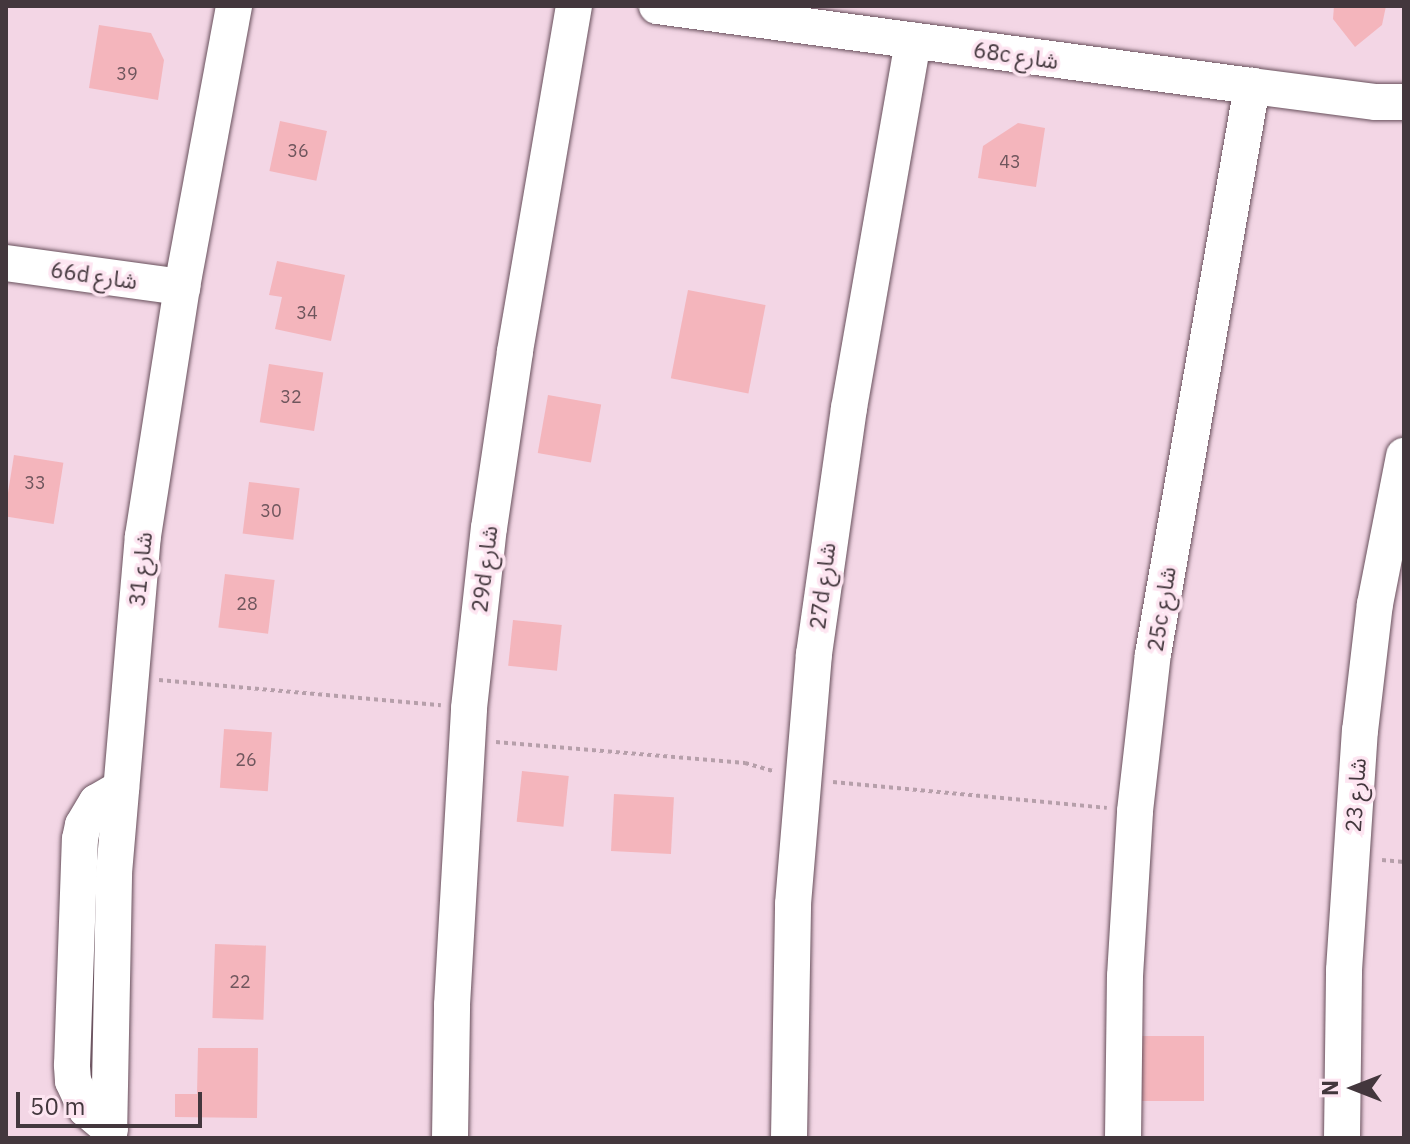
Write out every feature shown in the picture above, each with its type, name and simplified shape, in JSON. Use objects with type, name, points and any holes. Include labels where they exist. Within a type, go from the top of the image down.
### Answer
[{"type":"street","name":"شارع 31","points":[[110,1134],[110,958],[129,677],[143,536],[182,287],[234,6]]},
{"type":"street","name":"29d شارع","points":[[450,1138],[452,989],[469,708],[489,528],[515,351],[574,6]]},
{"type":"street","name":"68c شارع","points":[[657,6],[862,20],[913,41],[1395,106]]},
{"type":"street","name":"27d شارع","points":[[789,1138],[793,904],[814,654],[847,423],[913,41]]},
{"type":"street","name":"25c شارع","points":[[1123,1138],[1125,976],[1134,826],[1153,654],[1252,86]]},
{"type":"street","name":"66d شارع","points":[[6,263],[182,287]]},
{"type":"street","name":"شارع 23","points":[[1342,1138],[1344,970],[1360,731],[1375,604],[1404,456]]},
{"type":"path","points":[[129,677],[469,708]]},
{"type":"building","points":[[1334,6],[1386,6],[1382,25],[1355,47],[1333,19]]},
{"type":"building","points":[[99,25],[151,33],[164,60],[158,100],[89,88]]},
{"type":"building","points":[[280,121],[327,131],[316,181],[269,171]]},
{"type":"building","points":[[1018,123],[1045,128],[1036,187],[978,178],[983,146]]},
{"type":"building","points":[[277,261],[345,275],[331,341],[275,329],[282,297],[269,295]]},
{"type":"building","points":[[688,290],[766,305],[748,393],[671,378]]},
{"type":"building","points":[[269,364],[323,373],[314,431],[260,422]]},
{"type":"building","points":[[548,395],[601,404],[591,462],[538,453]]},
{"type":"building","points":[[14,455],[63,463],[54,524],[6,517]]},
{"type":"building","points":[[249,482],[300,488],[293,540],[243,534]]},
{"type":"building","points":[[225,574],[275,580],[268,634],[218,628]]},
{"type":"building","points":[[513,620],[562,625],[557,671],[508,666]]},
{"type":"building","points":[[224,729],[272,732],[268,791],[220,788]]},
{"type":"building","points":[[522,771],[569,776],[563,827],[517,822]]},
{"type":"building","points":[[614,794],[674,797],[671,854],[611,851]]},
{"type":"building","points":[[215,944],[266,946],[263,1020],[212,1018]]},
{"type":"building","points":[[1142,1036],[1204,1036],[1204,1101],[1142,1101]]},
{"type":"building","points":[[198,1048],[258,1048],[257,1118],[175,1117],[175,1094],[197,1094]]}]
